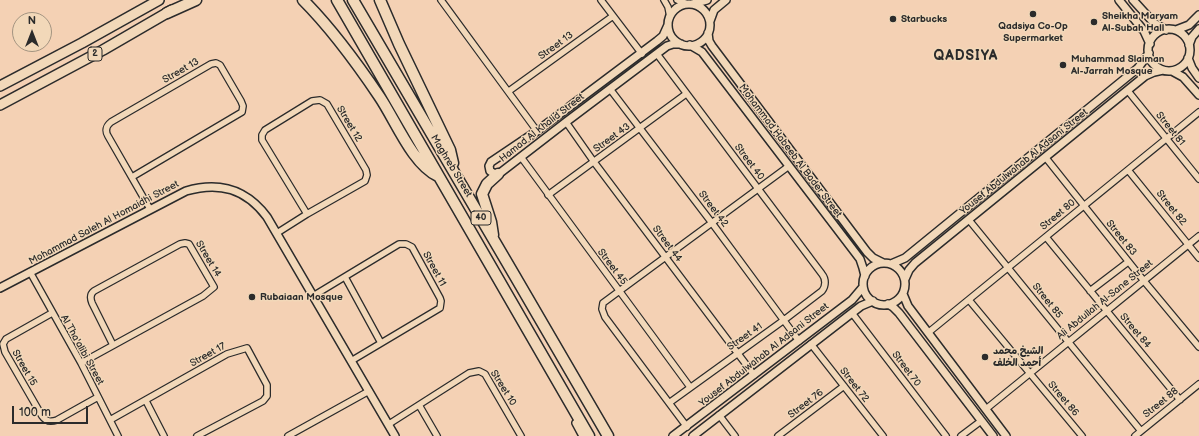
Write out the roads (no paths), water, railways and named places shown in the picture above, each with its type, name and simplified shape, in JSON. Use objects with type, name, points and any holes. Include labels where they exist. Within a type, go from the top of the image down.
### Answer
[{"type":"highway","points":[[167,13],[196,0]]},
{"type":"highway","points":[[303,0],[332,31],[380,96],[420,162],[429,171],[440,177]]},
{"type":"highway","points":[[307,0],[318,16]]},
{"type":"highway","name":"Maghreb Street","points":[[337,0],[589,436]]},
{"type":"highway","name":"Maghreb Street","points":[[353,0],[493,239],[524,289],[608,436]]},
{"type":"highway","points":[[380,0],[399,44],[450,150],[454,171]]},
{"type":"highway","points":[[493,239],[491,222],[482,194],[487,184],[498,174]]},
{"type":"main road","name":"2","points":[[0,86],[159,0]]},
{"type":"main road","name":"2","points":[[0,105],[103,50],[189,0]]},
{"type":"street","points":[[441,0],[537,131]]},
{"type":"street","points":[[601,0],[642,54]]},
{"type":"street","points":[[664,0],[669,9],[670,17],[668,25],[672,38],[681,44],[690,46],[701,42],[708,33],[713,12],[726,0]]},
{"type":"street","points":[[677,0],[703,10],[710,22]]},
{"type":"street","points":[[670,17],[677,8],[707,0]]},
{"type":"street","points":[[711,0],[712,4],[719,6]]},
{"type":"street","points":[[1119,0],[1144,31],[1150,44]]},
{"type":"street","points":[[1134,0],[1154,23],[1166,30]]},
{"type":"street","name":"Street 13","points":[[509,91],[613,16]]},
{"type":"street","points":[[1176,30],[1184,36],[1189,45],[1190,49],[1188,58],[1182,66],[1172,70],[1163,70],[1153,63],[1149,53],[1150,44],[1156,34],[1166,30],[1176,30],[1189,25],[1199,16]]},
{"type":"street","name":"Hamad Al Khalid Street","points":[[668,25],[660,39],[642,54],[537,131],[490,163],[490,171],[498,174],[668,46],[681,44]]},
{"type":"street","points":[[1189,45],[1192,37],[1199,29]]},
{"type":"street","name":"Mohammad Habeeb Al Bader Street","points":[[708,33],[709,42],[716,52],[830,204],[869,254],[883,263]]},
{"type":"street","name":"Mohammad Habeeb Al Bader Street","points":[[690,46],[700,50],[707,58],[822,209],[860,260],[864,268],[865,276]]},
{"type":"street","points":[[707,58],[708,54],[716,52]]},
{"type":"street","name":"Yousef Abdulwahab Al Adsani Street","points":[[891,264],[905,258],[1074,121],[1138,68],[1149,53]]},
{"type":"street","name":"Street 40","points":[[657,54],[822,274],[825,282]]},
{"type":"street","points":[[1188,58],[1192,68],[1199,78]]},
{"type":"street","name":"Street 13","points":[[132,177],[242,112],[241,101],[220,65],[216,63],[211,64],[109,123],[107,134],[150,210]]},
{"type":"street","name":"Yousef Abdulwahab Al Adsani Street","points":[[905,279],[907,272],[911,267],[1147,75],[1163,70]]},
{"type":"street","points":[[1172,70],[1183,77],[1199,95]]},
{"type":"street","name":"Street 42","points":[[610,89],[799,341]]},
{"type":"street","name":"Street 81","points":[[1128,91],[1199,179]]},
{"type":"street","points":[[587,94],[588,101],[593,102]]},
{"type":"street","name":"Street 43","points":[[548,196],[686,94]]},
{"type":"street","points":[[741,103],[746,104],[750,102],[751,98]]},
{"type":"street","name":"Street 12","points":[[277,233],[364,181],[367,175],[366,170],[327,104],[320,100],[312,101],[265,130],[262,137],[307,214]]},
{"type":"street","points":[[576,103],[581,104],[582,110]]},
{"type":"street","points":[[750,115],[752,111],[756,109],[760,110]]},
{"type":"street","points":[[1087,110],[1087,116],[1094,118]]},
{"type":"street","name":"Street 80","points":[[929,332],[1199,112]]},
{"type":"street","points":[[1074,121],[1080,122],[1082,128]]},
{"type":"street","name":"Street 44","points":[[566,122],[594,162],[754,375]]},
{"type":"street","name":"Street 45","points":[[520,157],[690,387]]},
{"type":"street","name":"Street 83","points":[[1046,158],[1128,262],[1199,347]]},
{"type":"street","points":[[687,426],[605,316],[602,309],[604,302],[788,166]]},
{"type":"street","name":"Street 82","points":[[1128,170],[1199,258]]},
{"type":"street","name":"Mohammad Saleh Al Homaidhi Street","points":[[0,288],[186,191],[203,187],[226,188],[243,194],[257,205],[277,233],[395,436]]},
{"type":"street","points":[[822,209],[826,210],[829,208],[830,204]]},
{"type":"street","points":[[830,220],[838,214]]},
{"type":"street","name":"Street 85","points":[[969,220],[1141,431]]},
{"type":"street","name":"Ali Abdullah Al-Sane Street","points":[[986,409],[1199,236]]},
{"type":"street","name":"Street 84","points":[[1046,237],[1180,400]]},
{"type":"street","name":"Street 14","points":[[81,363],[203,296],[214,287],[189,244],[180,244],[91,294],[90,297],[92,303],[113,345]]},
{"type":"street","name":"Street 11","points":[[313,296],[399,244],[406,244],[412,247],[440,298],[441,306],[437,310],[351,360]]},
{"type":"street","points":[[860,260],[866,260],[869,254]]},
{"type":"street","points":[[905,258],[905,265],[911,267]]},
{"type":"street","points":[[1090,292],[1128,262]]},
{"type":"street","points":[[883,263],[891,264],[900,270],[905,279],[905,285],[898,300],[888,304],[880,304],[873,301],[868,296],[864,287],[865,276],[872,267],[883,263]]},
{"type":"street","name":"Al Tha'alibi Street","points":[[30,272],[81,363],[118,436]]},
{"type":"street","points":[[345,277],[381,343]]},
{"type":"street","name":"Street 41","points":[[669,403],[822,291],[825,282]]},
{"type":"street","name":"Yousef Abdulwahab Al Adsani Street","points":[[673,436],[852,300],[864,287]]},
{"type":"street","points":[[902,294],[907,304],[1006,436]]},
{"type":"street","name":"Street 86","points":[[969,300],[1082,436]]},
{"type":"street","name":"Yousef Abdulwahab Al Adsani Street","points":[[692,436],[852,313],[865,304],[873,301]]},
{"type":"street","points":[[888,304],[897,310],[993,436]]},
{"type":"street","name":"Street 15","points":[[52,313],[6,339],[3,344],[5,352],[42,416],[46,420],[57,420],[98,397]]},
{"type":"street","name":"Street 70","points":[[852,313],[946,436]]},
{"type":"street","name":"Street 72","points":[[811,344],[883,436]]},
{"type":"street","name":"Street 17","points":[[110,420],[227,354],[247,348],[266,382],[268,389],[267,396],[263,401],[197,436]]},
{"type":"street","points":[[781,354],[780,361],[786,364]]},
{"type":"street","points":[[768,365],[774,366],[776,372]]},
{"type":"street","points":[[942,370],[947,372],[953,365]]},
{"type":"street","points":[[549,367],[583,436]]},
{"type":"street","name":"Street 10","points":[[389,424],[474,371],[485,374],[521,436]]},
{"type":"street","points":[[952,384],[957,377],[961,376]]},
{"type":"street","name":"Street 88","points":[[1135,436],[1199,384]]},
{"type":"street","name":"Street 76","points":[[778,436],[844,386]]},
{"type":"street","points":[[288,436],[369,391]]},
{"type":"street","points":[[146,401],[164,436]]},
{"type":"street","points":[[419,405],[437,436]]},
{"type":"street","points":[[719,415],[735,436]]},
{"type":"street","points":[[599,419],[615,436]]},
{"type":"street","points":[[961,436],[981,421]]},
{"type":"place","name":"Qadsiya Co-Op Supermarket","points":[[1033,14]]},
{"type":"place","name":"Starbucks","points":[[893,19]]},
{"type":"place","name":"Sheikha Maryam Al-Subah Hall","points":[[1094,22]]},
{"type":"place","name":"Muhammad Slaiman Al-Jarrah Mosque","points":[[1063,65]]},
{"type":"place","name":"Rubaiaan Mosque","points":[[252,297]]},
{"type":"place","name":"الشيخ محمد أحمد الخلف","points":[[985,357]]},
{"type":"district","name":"QADSIYA","points":[[966,56]]}]
